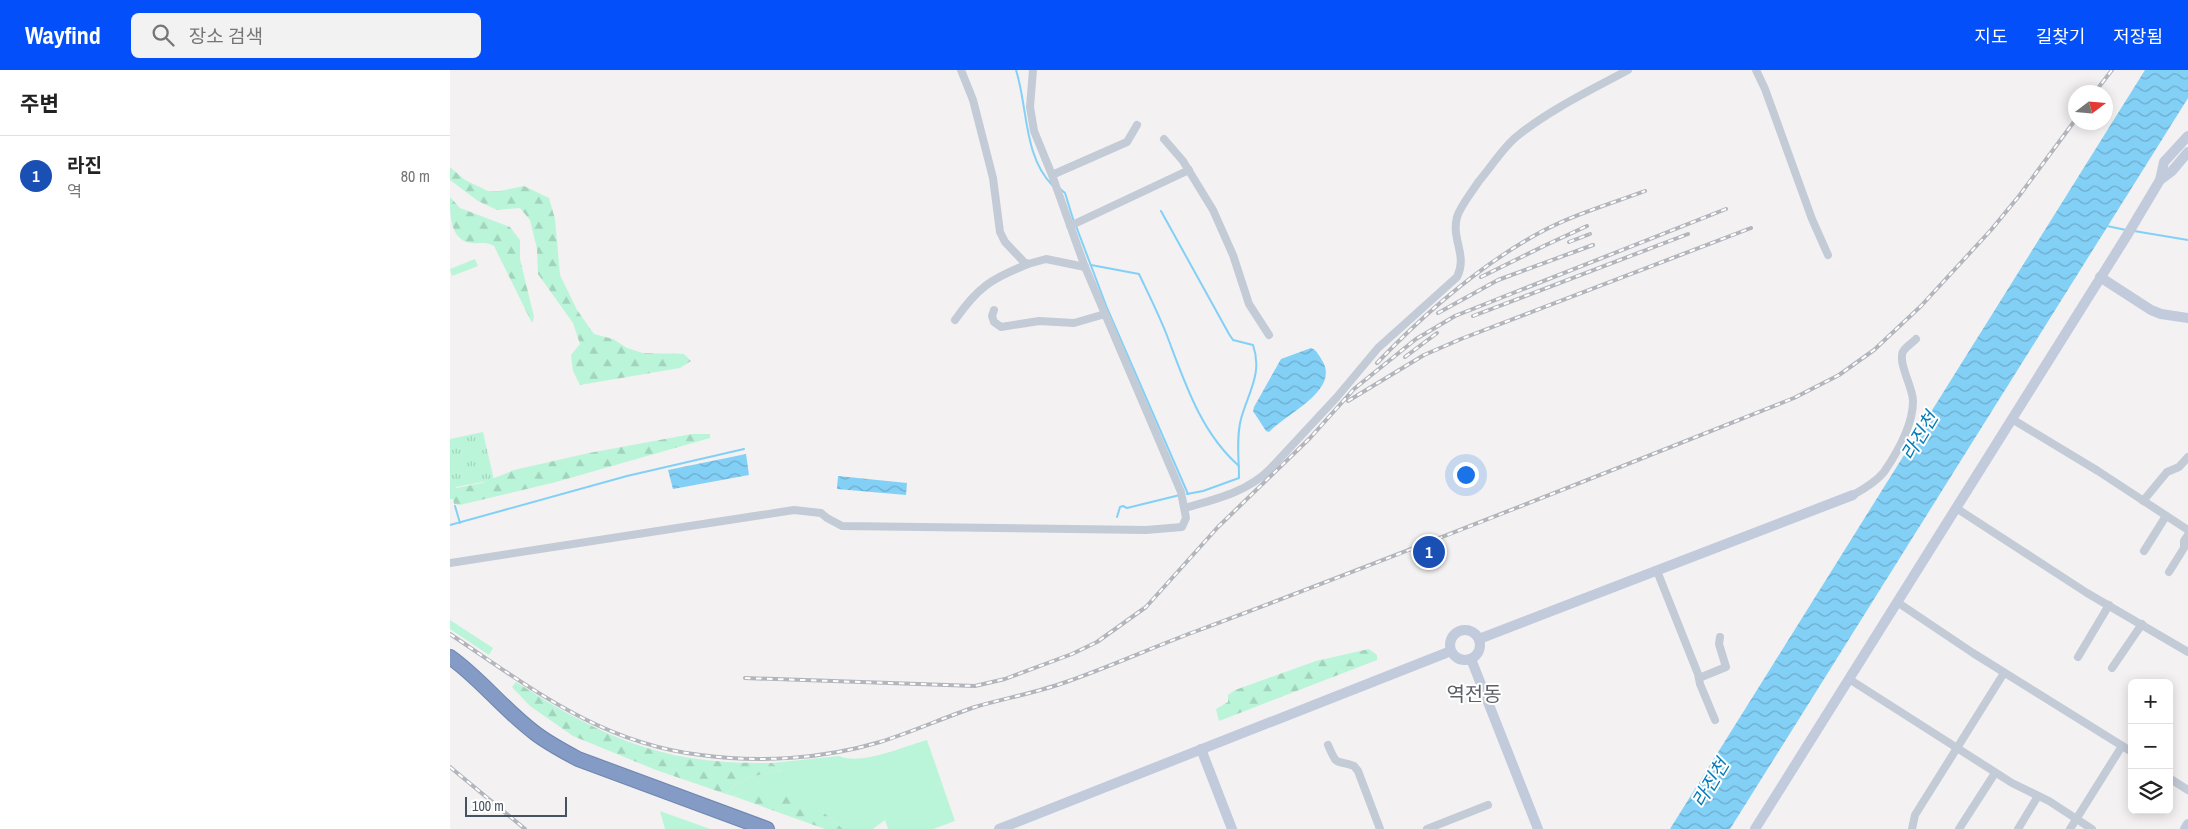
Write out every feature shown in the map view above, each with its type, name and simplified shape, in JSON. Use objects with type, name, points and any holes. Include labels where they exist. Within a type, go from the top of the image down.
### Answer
[{"type":"highway","points":[[450,657],[468,670],[534,732],[578,759],[768,829]]},
{"type":"main road","points":[[1755,829],[2126,237],[2160,180],[2164,162],[2188,136]]},
{"type":"main road","points":[[2160,180],[2172,172],[2188,152]]},
{"type":"main road","points":[[2100,277],[2151,310],[2161,314],[2188,318]]},
{"type":"main road","points":[[1479,639],[1853,495]]},
{"type":"main road","points":[[1459,631],[1470,631],[1479,639],[1479,651],[1471,659],[1459,659],[1451,651],[1450,639],[1459,631]]},
{"type":"main road","points":[[998,829],[1451,651]]},
{"type":"main road","points":[[1471,659],[1538,829]]},
{"type":"main road","points":[[1201,749],[1232,829]]},
{"type":"main road","points":[[2185,829],[2188,824]]},
{"type":"street","points":[[961,70],[973,100],[993,178],[1000,232],[1005,242],[1028,264]]},
{"type":"street","points":[[450,563],[794,510],[822,513],[826,518],[842,526],[1146,530],[1182,528],[1186,518],[1181,492],[1085,267],[1030,119],[1033,70]]},
{"type":"street","points":[[1185,508],[1244,489],[1259,480],[1337,396],[1378,348],[1457,277],[1462,264],[1457,240],[1457,217],[1472,191],[1508,144],[1527,129],[1565,105],[1628,70]]},
{"type":"street","points":[[1756,70],[1765,89],[1812,219],[1828,255]]},
{"type":"street","points":[[1052,175],[1127,142],[1137,126]]},
{"type":"street","points":[[1164,139],[1188,170],[1213,210],[1249,304],[1270,335]]},
{"type":"street","points":[[1070,226],[1188,170]]},
{"type":"street","points":[[955,320],[981,288],[999,276],[1028,264],[1046,259],[1085,267]]},
{"type":"street","points":[[994,310],[992,316],[994,322],[1000,327],[1039,321],[1074,323],[1105,314]]},
{"type":"street","points":[[1853,495],[1868,486],[1883,473],[1906,430],[1913,402],[1910,383],[1902,358],[1903,351],[1916,339]]},
{"type":"street","points":[[2012,419],[2098,471],[2188,530]]},
{"type":"street","points":[[2143,501],[2167,472],[2179,467],[2188,457]]},
{"type":"street","points":[[1956,508],[2109,605],[2188,652]]},
{"type":"street","points":[[2144,551],[2166,516]]},
{"type":"street","points":[[2169,572],[2184,548],[2184,541],[2188,535]]},
{"type":"street","points":[[1657,571],[1715,720]]},
{"type":"street","points":[[1897,602],[2004,673],[2128,750]]},
{"type":"street","points":[[2078,657],[2109,605]]},
{"type":"street","points":[[2112,668],[2142,624]]},
{"type":"street","points":[[1699,678],[1726,666],[1719,644],[1720,637]]},
{"type":"street","points":[[1912,829],[1915,816],[2004,673]]},
{"type":"street","points":[[1849,679],[1995,773],[2038,796],[2092,829]]},
{"type":"street","points":[[1328,746],[1338,764],[1354,766],[1358,771],[1380,829]]},
{"type":"street","points":[[2070,829],[2122,746]]},
{"type":"street","points":[[1959,829],[1995,773]]},
{"type":"street","points":[[2173,781],[2188,790]]},
{"type":"street","points":[[2018,829],[2038,796]]},
{"type":"street","points":[[1427,829],[1488,805]]},
{"type":"green space","points":[[450,167],[465,180],[488,191],[500,191],[524,186],[549,198],[555,219],[560,275],[577,310],[594,334],[613,339],[627,348],[643,353],[684,354],[691,361],[680,368],[580,385],[573,371],[571,355],[580,344],[573,323],[538,274],[537,249],[530,220],[520,208],[497,210],[478,201],[450,180]]},
{"type":"green space","points":[[450,197],[460,208],[510,227],[520,240],[520,259],[534,317],[532,323],[494,246],[464,241],[455,232],[451,219]]},
{"type":"green space","points":[[475,259],[478,266],[452,276],[450,269]]},
{"type":"green space","points":[[483,432],[494,480],[450,488],[450,439]]},
{"type":"green space","points":[[692,434],[710,434],[710,438],[556,482],[460,505],[454,504],[453,499],[450,499],[450,479],[452,479],[456,488],[482,483],[514,470],[589,453]]},
{"type":"green space","points":[[450,620],[493,648],[489,655],[450,629]]},
{"type":"green space","points":[[1369,649],[1377,655],[1377,660],[1219,721],[1216,709],[1228,702],[1228,695],[1235,690],[1316,661]]},
{"type":"green space","points":[[516,682],[581,721],[626,741],[674,755],[708,760],[772,763],[781,771],[751,777],[739,783],[726,794],[656,770],[573,736],[530,706],[512,687]]},
{"type":"green space","points":[[927,740],[955,821],[933,829],[888,829],[885,820],[873,829],[843,829],[823,812],[745,792],[733,796],[726,794],[739,783],[751,777],[781,771],[772,763],[839,756],[859,759]]},
{"type":"green space","points":[[745,792],[783,795],[823,812],[843,829],[825,829],[733,796]]},
{"type":"green space","points":[[660,811],[710,829],[665,829]]},
{"type":"water","name":"라진천","points":[[2145,70],[2188,70],[2188,98],[1730,829],[1670,829],[2107,130],[2113,130],[2113,121]]},
{"type":"water","points":[[1311,348],[1317,352],[1323,362],[1326,373],[1323,383],[1308,402],[1269,432],[1266,431],[1253,411],[1254,407],[1281,359]]},
{"type":"water","points":[[746,454],[749,475],[673,489],[668,470]]},
{"type":"water","points":[[838,476],[907,483],[906,495],[837,489]]},
{"type":"waterway","points":[[1016,70],[1031,146],[1043,174],[1053,186]]},
{"type":"waterway","points":[[1059,188],[1065,193],[1074,222]]},
{"type":"waterway","points":[[1161,211],[1229,334],[1233,340],[1253,345],[1256,355],[1253,383],[1239,426],[1239,478],[1203,491],[1187,494]]},
{"type":"waterway","points":[[1076,226],[1107,308],[1188,494]]},
{"type":"waterway","points":[[2107,226],[2126,230]]},
{"type":"waterway","points":[[2134,231],[2188,240]]},
{"type":"waterway","points":[[1091,265],[1139,274],[1195,404],[1214,437],[1239,466]]},
{"type":"waterway","points":[[450,525],[627,476],[744,449]]},
{"type":"waterway","points":[[1117,517],[1120,507],[1127,508],[1180,495]]},
{"type":"waterway","points":[[455,506],[460,523]]},
{"type":"railway","points":[[2100,85],[2112,70]]},
{"type":"railway","points":[[450,634],[538,693],[568,710],[599,726],[631,739],[665,749],[701,755],[768,759],[814,756],[880,742],[975,707],[1043,689],[1098,670],[1495,517],[1794,398],[1839,375],[1874,350],[1921,306],[1991,230],[2068,130]]},
{"type":"railway","points":[[1377,363],[1414,326],[1474,275],[1495,260],[1539,233],[1565,221],[1645,191]]},
{"type":"railway","points":[[745,678],[975,686],[1005,679],[1072,654],[1097,642],[1146,607],[1218,527],[1310,438],[1354,389],[1416,339],[1455,316],[1726,209]]},
{"type":"railway","points":[[1481,277],[1587,226]]},
{"type":"railway","points":[[1348,401],[1424,355],[1461,339],[1751,228]]},
{"type":"railway","points":[[1569,242],[1590,234]]},
{"type":"railway","points":[[1473,316],[1688,234]]},
{"type":"railway","points":[[1438,313],[1498,280],[1593,245]]},
{"type":"railway","points":[[1405,357],[1437,333]]},
{"type":"railway","points":[[450,767],[525,829]]},
{"type":"place","name":"라진","points":[[1429,552]]},
{"type":"district","name":"역전동","points":[[1474,694]]}]
